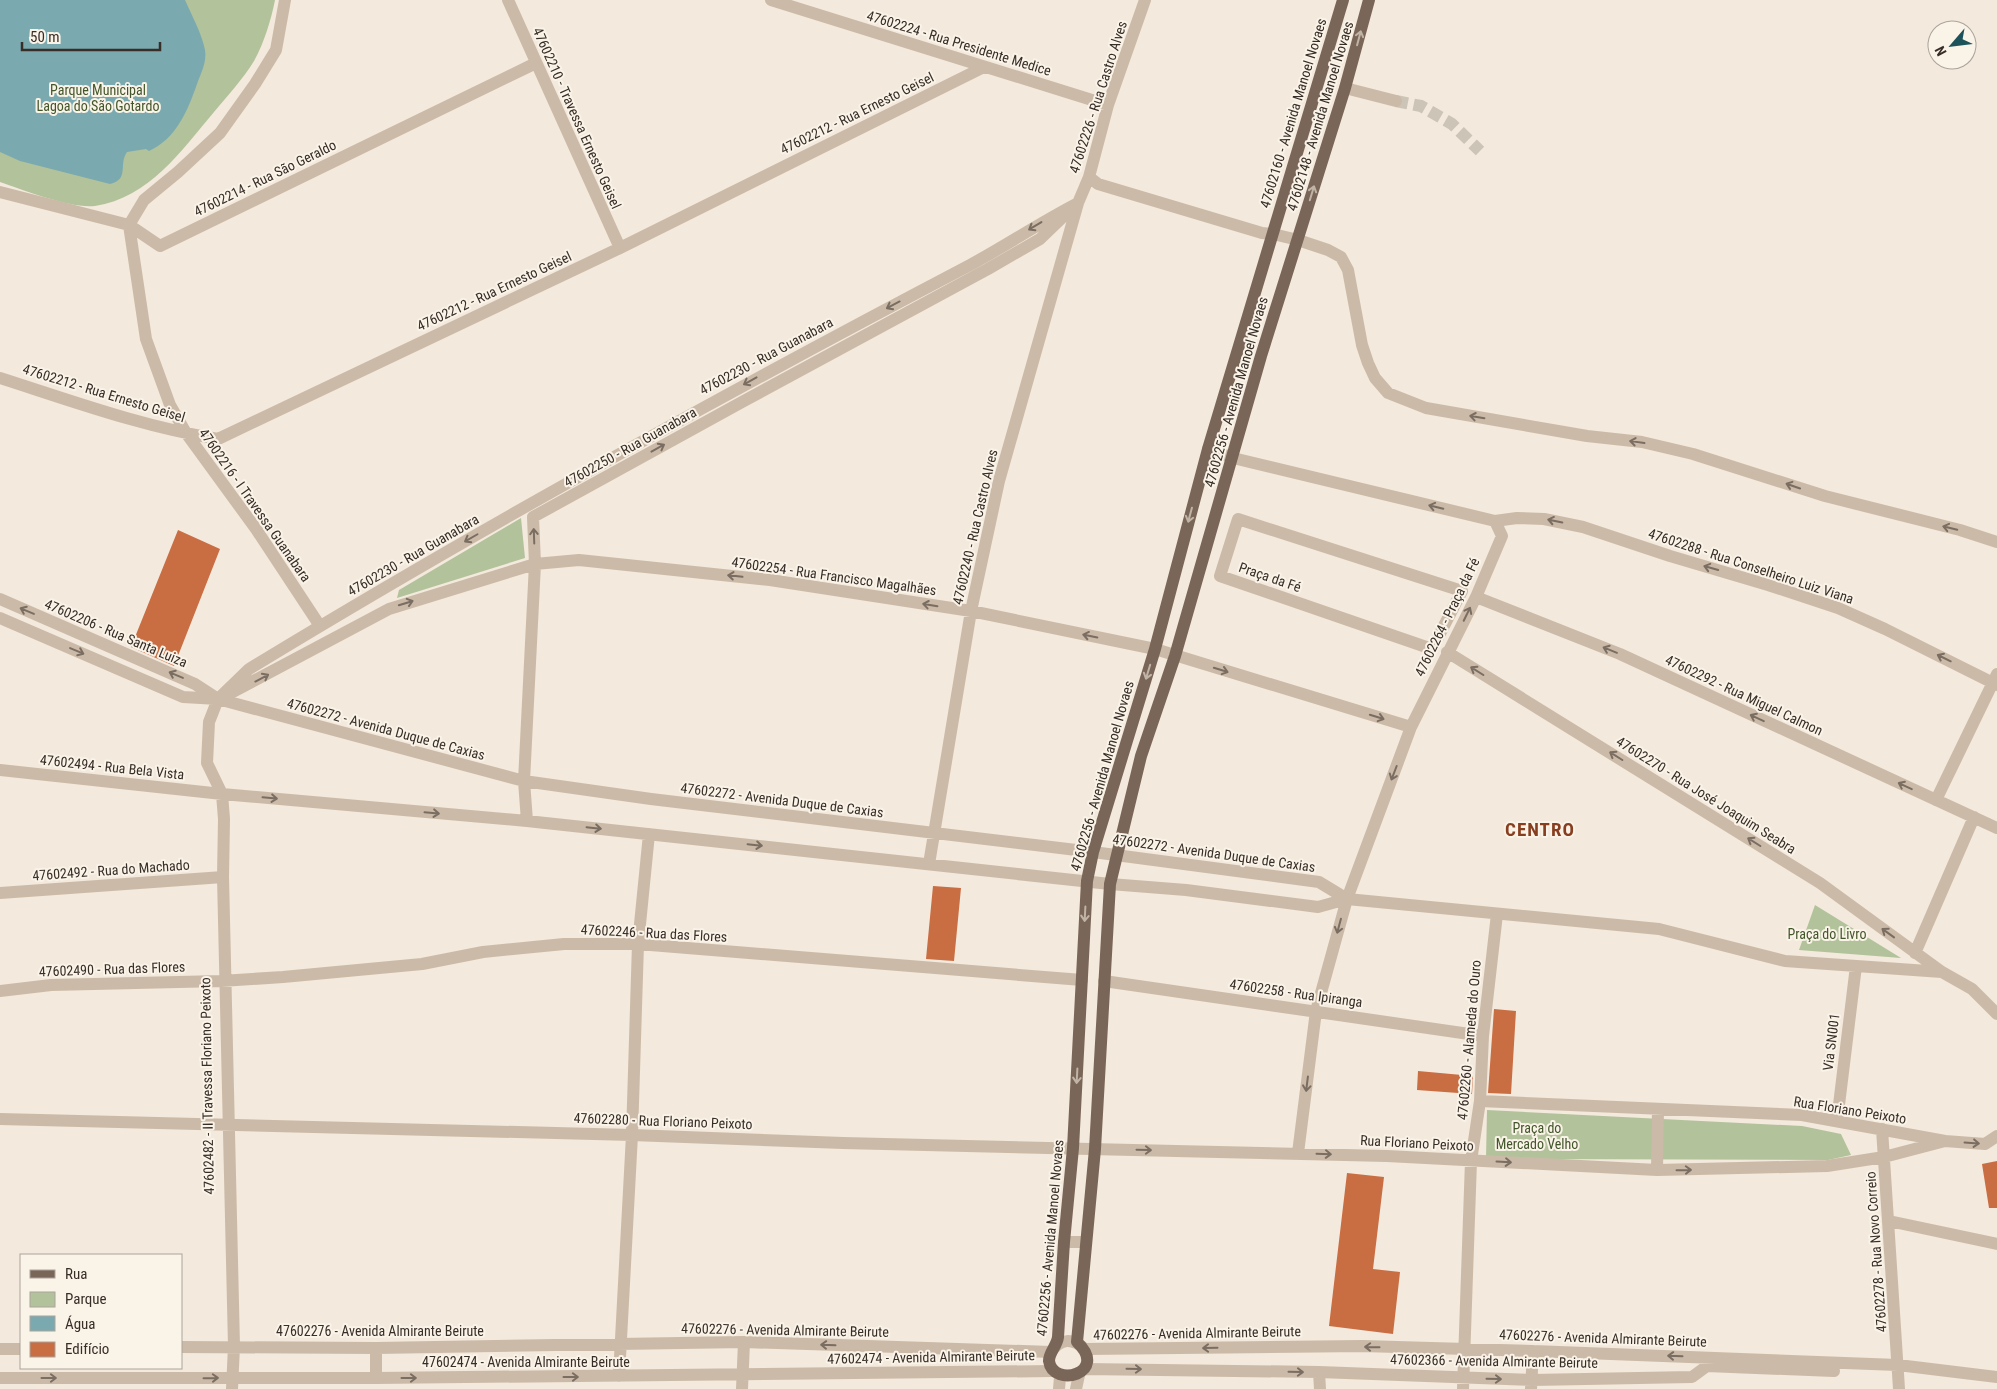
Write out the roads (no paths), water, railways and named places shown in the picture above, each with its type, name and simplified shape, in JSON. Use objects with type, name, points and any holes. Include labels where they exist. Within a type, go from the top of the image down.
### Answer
[{"type":"main road","name":"47602160 - Avenida Manoel Novaes","points":[[1273,234],[1343,0]]},
{"type":"main road","name":"47602148 - Avenida Manoel Novaes","points":[[1298,240],[1345,88],[1369,0]]},
{"type":"main road","name":"47602256 - Avenida Manoel Novaes","points":[[1058,1379],[1049,1362],[1054,1348],[1074,1148],[1087,881],[1093,852],[1155,649],[1208,449],[1273,234]]},
{"type":"main road","name":"47602256 - Avenida Manoel Novaes","points":[[1082,1372],[1088,1360],[1081,1346],[1086,1242],[1095,1149],[1110,884],[1141,756],[1175,656],[1262,356],[1298,240]]},
{"type":"main road","points":[[1058,1379],[1070,1378],[1082,1372]]},
{"type":"street","points":[[129,225],[144,200],[220,133],[255,84],[276,50],[285,0]]},
{"type":"street","name":"47602210 - Travessa Ernesto Geisel","points":[[508,0],[620,248]]},
{"type":"street","name":"47602224 - Rua Presidente Medice","points":[[771,0],[1108,105]]},
{"type":"street","name":"47602226 - Rua Castro Alves","points":[[1078,203],[1088,177],[1108,105],[1145,0]]},
{"type":"street","name":"47602214 - Rua São Geraldo","points":[[0,192],[129,225],[160,246],[536,63]]},
{"type":"street","name":"47602212 - Rua Ernesto Geisel","points":[[0,378],[105,412],[186,434],[218,439],[620,248],[984,67]]},
{"type":"street","points":[[1345,88],[1396,101]]},
{"type":"street","points":[[1088,177],[1263,228],[1273,234],[1328,250],[1341,257],[1348,270],[1362,346],[1375,378],[1388,392],[1426,408],[1587,436],[1642,442],[1693,454],[1825,496],[1960,530],[1997,542]]},
{"type":"street","name":"47602230 - Rua Guanabara","points":[[218,700],[250,670],[320,626],[528,504],[760,375],[987,256],[1038,224],[1078,203]]},
{"type":"street","name":"47602250 - Rua Guanabara","points":[[533,517],[733,406],[988,269],[1040,239],[1078,203]]},
{"type":"street","name":"47602240 - Rua Castro Alves","points":[[929,864],[971,612],[999,481],[1078,203]]},
{"type":"street","name":"47602216 - I Travessa Guanabara","points":[[129,225],[146,340],[160,381],[186,434],[256,529],[320,626]]},
{"type":"street","points":[[1208,449],[1233,458],[1495,521]]},
{"type":"street","points":[[527,822],[524,781],[535,564],[533,517],[528,504]]},
{"type":"street","name":"47602288 - Rua Conselheiro Luiz Viana","points":[[1495,521],[1517,518],[1544,519],[1583,527],[1670,556],[1768,585],[1838,608],[1993,680]]},
{"type":"street","name":"Praça da Fé","points":[[1238,519],[1462,591],[1458,600],[1432,649],[1220,576],[1238,519]]},
{"type":"street","name":"47602264 - Praça da Fé","points":[[1298,1153],[1316,1011],[1347,898],[1412,727],[1447,652],[1476,597],[1502,536],[1495,521]]},
{"type":"street","name":"47602254 - Rua Francisco Magalhães","points":[[535,564],[579,560],[770,580],[971,612],[1155,649]]},
{"type":"street","points":[[0,618],[183,697],[218,700],[389,609],[535,564]]},
{"type":"street","name":"47602292 - Rua Miguel Calmon","points":[[1476,597],[1620,654],[1997,828]]},
{"type":"street","name":"47602206 - Rua Santa Luiza","points":[[0,599],[195,684],[218,700]]},
{"type":"street","points":[[1155,649],[1412,727]]},
{"type":"street","name":"47602270 - Rua José Joaquim Seabra","points":[[1447,652],[1820,883],[1942,972],[1972,989],[1997,1014]]},
{"type":"street","points":[[1936,800],[1993,680]]},
{"type":"street","points":[[218,700],[209,722],[207,763],[222,794],[224,819],[221,877],[232,1384]]},
{"type":"street","name":"47602272 - Avenida Duque de Caxias","points":[[218,700],[524,781],[661,800],[1093,852],[1320,882],[1347,898]]},
{"type":"street","name":"47602494 - Rua Bela Vista","points":[[0,770],[222,794]]},
{"type":"street","name":"47602272 - Avenida Duque de Caxias","points":[[222,794],[649,834],[1110,884],[1186,890],[1318,907],[1347,898],[1658,929],[1785,961],[1942,972]]},
{"type":"street","points":[[1915,953],[1974,817]]},
{"type":"street","points":[[619,1376],[632,1135],[638,944],[649,834]]},
{"type":"street","name":"47602492 - Rua do Machado","points":[[0,893],[221,877]]},
{"type":"street","name":"47602260 - Alameda do Ouro","points":[[1463,1384],[1471,1161],[1480,1101],[1483,1036],[1497,914]]},
{"type":"street","name":"47602246 - Rua das Flores","points":[[223,980],[422,964],[482,952],[564,944],[638,944],[1082,980]]},
{"type":"street","name":"Via SN001","points":[[1837,1121],[1856,966]]},
{"type":"street","name":"47602490 - Rua das Flores","points":[[0,991],[51,985],[223,980]]},
{"type":"street","name":"47602258 - Rua Ipiranga","points":[[1104,981],[1483,1036]]},
{"type":"street","name":"Rua Floriano Peixoto","points":[[1480,1101],[1802,1115],[1945,1141],[1985,1144],[1997,1136]]},
{"type":"street","points":[[1657,1170],[1658,1109]]},
{"type":"street","name":"47602280 - Rua Floriano Peixoto","points":[[0,1119],[1095,1149]]},
{"type":"street","name":"47602278 - Rua Novo Correio","points":[[1882,1129],[1899,1389]]},
{"type":"street","name":"Rua Floriano Peixoto","points":[[1095,1149],[1298,1153],[1657,1170],[1827,1166],[1884,1156],[1945,1141]]},
{"type":"street","points":[[1888,1220],[1997,1244]]},
{"type":"street","points":[[1064,1242],[1086,1242]]},
{"type":"street","name":"47602276 - Avenida Almirante Beirute","points":[[182,1347],[376,1348],[744,1342],[1054,1348],[1067,1340],[1081,1346],[1363,1346],[1533,1351],[1899,1369]]},
{"type":"street","points":[[742,1389],[744,1342]]},
{"type":"street","points":[[376,1348],[376,1378]]},
{"type":"street","points":[[0,1349],[20,1349]]},
{"type":"street","points":[[1531,1384],[1533,1351]]},
{"type":"street","name":"47602366 - Avenida Almirante Beirute","points":[[1082,1372],[1319,1372],[1463,1384],[1692,1383],[1707,1361]]},
{"type":"street","points":[[1899,1369],[1997,1377]]},
{"type":"street","points":[[1899,1369],[1997,1386]]},
{"type":"street","points":[[1076,1389],[1082,1372]]},
{"type":"street","points":[[1319,1372],[1320,1389]]},
{"type":"street","name":"47602474 - Avenida Almirante Beirute","points":[[0,1378],[132,1373],[232,1384],[376,1378],[744,1375],[1058,1379]]},
{"type":"water","name":"Parque Municipal Lagoa do São Gotardo","points":[[0,0],[185,0],[202,38],[205,59],[190,104],[180,123],[167,139],[149,151],[146,149],[127,152],[120,179],[110,184],[20,161],[0,152]]},
{"type":"tunnel","points":[[1396,101],[1421,106],[1452,124],[1480,151]]},
{"type":"district","name":"CENTRO","points":[[1540,829]]},
{"type":"park label","name":"Praça do Livro","points":[[1827,934]]},
{"type":"park label","name":"Praça do Mercado Velho","points":[[1537,1136]]}]
